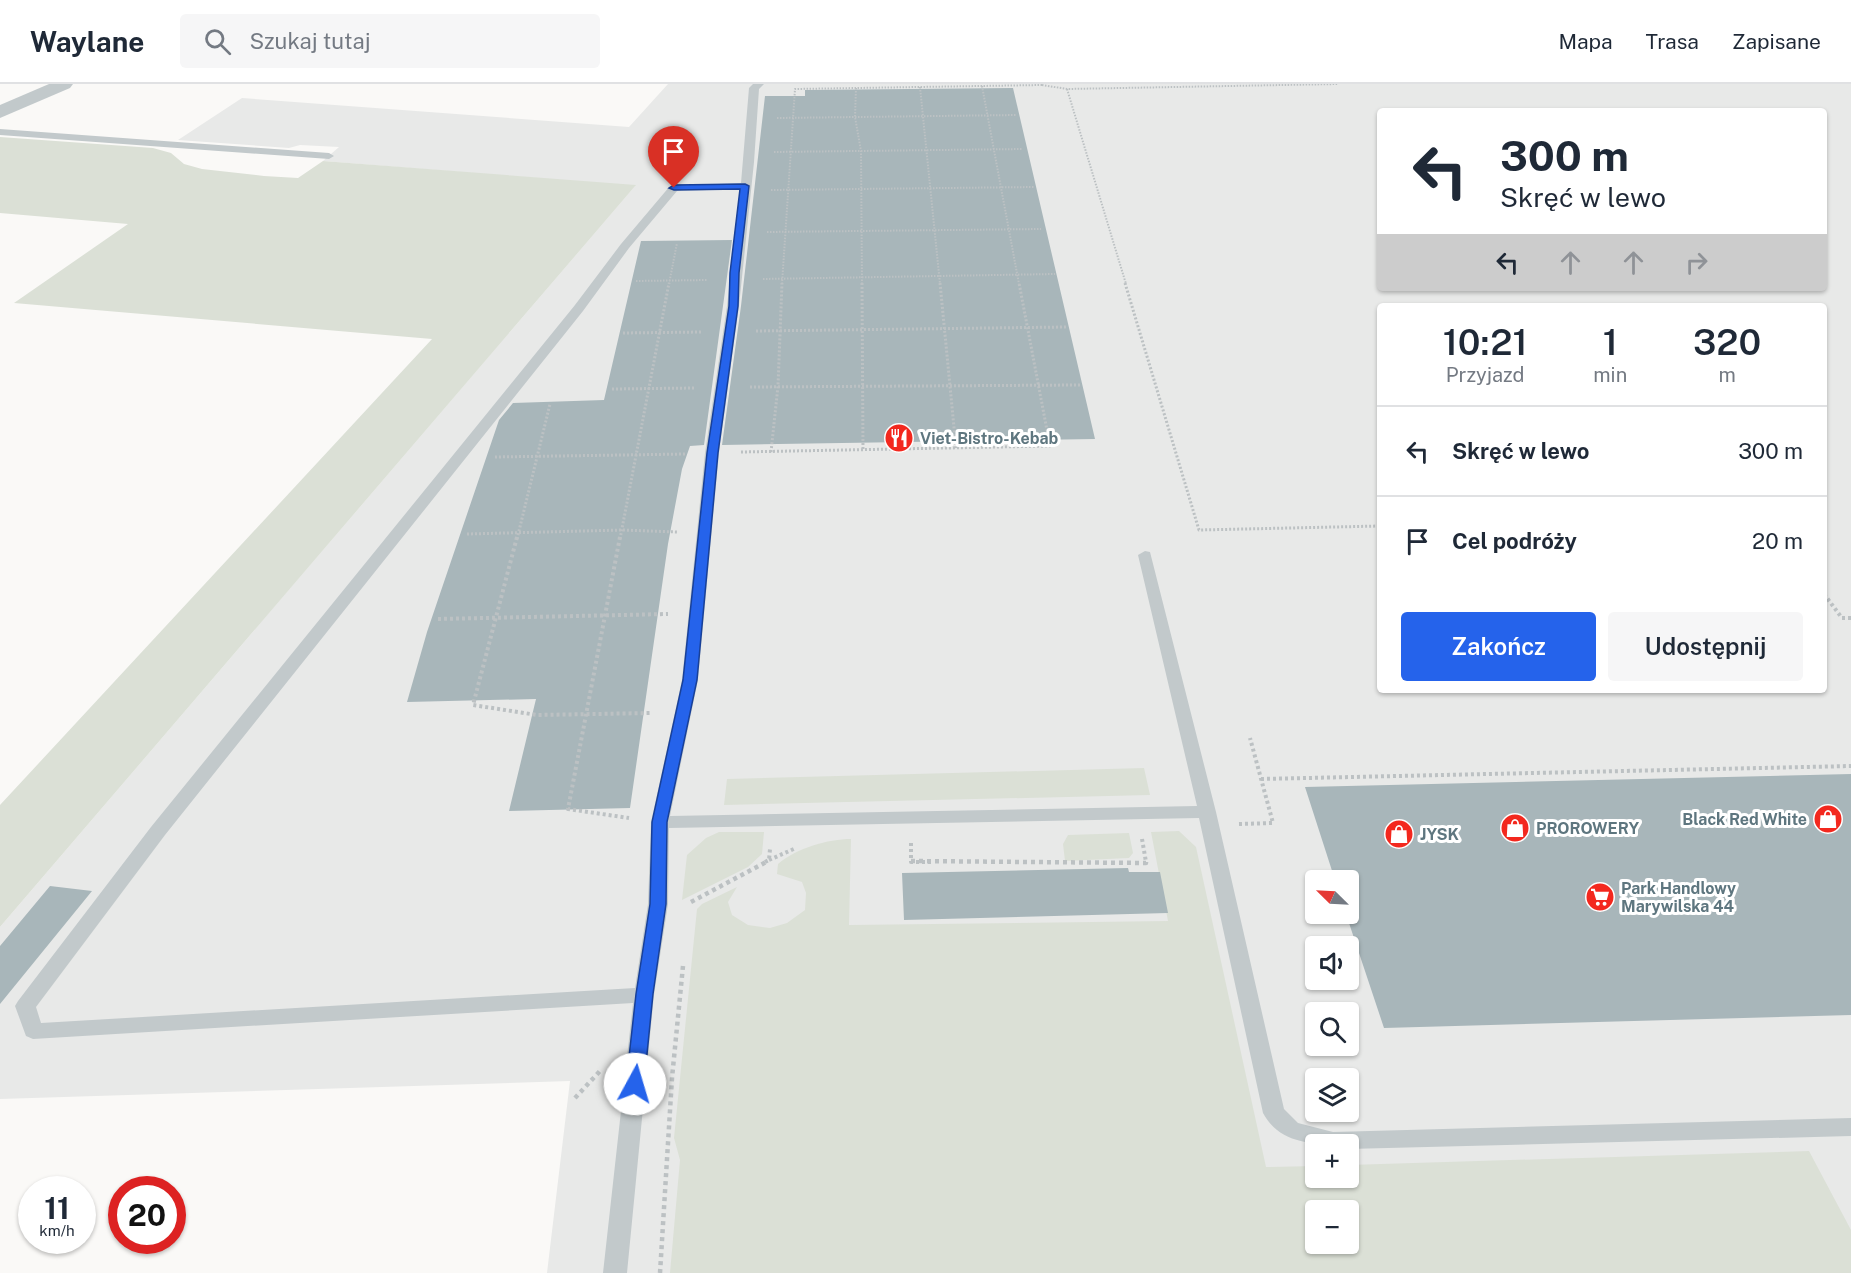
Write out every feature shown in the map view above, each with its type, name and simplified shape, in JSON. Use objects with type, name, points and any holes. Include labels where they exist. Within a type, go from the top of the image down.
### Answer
[{"type":"street","points":[[0,112],[64,84]]},
{"type":"lane","points":[[615,1273],[644,994],[658,904],[660,822],[690,680],[712,453],[734,306],[734,279],[750,152],[754,88],[759,84]]},
{"type":"lane","points":[[0,132],[329,156]]},
{"type":"lane","points":[[644,994],[33,1031],[25,1006],[158,831],[585,300],[624,246],[674,188],[744,194]]},
{"type":"lane","points":[[1145,555],[1207,813],[1274,1113],[1291,1130],[1332,1141],[1851,1127]]},
{"type":"lane","points":[[660,822],[1207,813]]},
{"type":"path","points":[[771,452],[778,386],[782,279],[795,89],[1042,84],[1067,89],[1338,84]]},
{"type":"path","points":[[491,457],[1050,446],[982,86]]},
{"type":"path","points":[[920,87],[937,276],[956,448]]},
{"type":"path","points":[[856,88],[855,117],[861,151],[863,450]]},
{"type":"path","points":[[1067,89],[1198,530],[1377,526]]},
{"type":"path","points":[[753,118],[1017,115]]},
{"type":"path","points":[[750,152],[1023,149]]},
{"type":"path","points":[[744,194],[762,190],[1034,187]]},
{"type":"path","points":[[739,232],[1041,229]]},
{"type":"path","points":[[660,822],[568,809],[677,243]]},
{"type":"path","points":[[636,281],[1055,274]]},
{"type":"path","points":[[623,333],[1066,327]]},
{"type":"path","points":[[612,389],[1080,384]]},
{"type":"path","points":[[550,404],[539,456],[473,705],[537,715],[682,712]]},
{"type":"path","points":[[467,534],[622,530],[704,532]]},
{"type":"path","points":[[1827,598],[1842,618],[1851,618]]},
{"type":"path","points":[[438,619],[696,614]]},
{"type":"path","points":[[1261,779],[1851,766]]},
{"type":"path","points":[[689,914],[690,902],[769,860],[771,820]]},
{"type":"path","points":[[660,1273],[672,1078],[684,961]]},
{"type":"shaded area","points":[[668,84],[1851,84],[1851,1273],[547,1273],[570,1081],[0,1099],[0,927],[635,186],[323,161],[339,147],[300,145],[289,148],[178,140],[242,98],[629,127]]},
{"type":"shaded area","points":[[0,137],[153,148],[171,153],[184,164],[202,169],[264,176],[298,178],[323,161],[636,185],[0,927],[0,805],[432,339],[14,303],[128,224],[0,213]]},
{"type":"shaded area","points":[[1144,768],[1150,795],[724,805],[727,779]]},
{"type":"shaded area","points":[[1179,831],[1196,847],[1266,1167],[1305,1166],[1305,1188],[1359,1188],[1359,1165],[1809,1151],[1851,1230],[1851,1273],[670,1273],[680,1160],[674,1138],[697,909],[702,904],[737,887],[728,902],[732,915],[748,925],[770,928],[787,923],[805,910],[806,893],[802,882],[777,874],[778,864],[794,853],[813,846],[851,839],[849,925],[1168,921],[1151,832]]},
{"type":"shaded area","points":[[719,832],[764,832],[762,854],[748,867],[682,900],[687,855],[706,838]]},
{"type":"shaded area","points":[[1129,833],[1133,853],[1129,858],[1065,861],[1063,844],[1068,835]]},
{"type":"building","points":[[1013,88],[1095,439],[722,445],[741,306],[765,96],[805,96],[805,90]]},
{"type":"building","points":[[732,240],[704,445],[690,446],[682,469],[668,544],[630,808],[509,811],[536,699],[407,702],[427,632],[499,420],[513,403],[604,400],[641,241]]},
{"type":"building","name":"Park Handlowy Marywilska 44","points":[[1851,774],[1851,1015],[1384,1028],[1359,953],[1359,936],[1353,936],[1349,924],[1359,924],[1359,870],[1332,870],[1305,787]]},
{"type":"building","points":[[1128,868],[1129,872],[1160,872],[1168,913],[904,920],[902,873]]},
{"type":"building","points":[[50,886],[92,891],[0,1004],[0,946]]},
{"type":"place","name":"Viet-Bistro-Kebab","points":[[899,438]]},
{"type":"place","name":"Black Red White","points":[[1828,819]]},
{"type":"place","name":"PROROWERY","points":[[1515,828]]},
{"type":"place","name":"JYSK","points":[[1399,834]]},
{"type":"place","name":"Park Handlowy Marywilska 44","points":[[1600,897]]},
{"type":"route","points":[[635,1084],[644,994],[658,904],[660,822],[690,680],[712,453],[727,340],[734,306],[735,273],[745,186],[674,188]]}]
